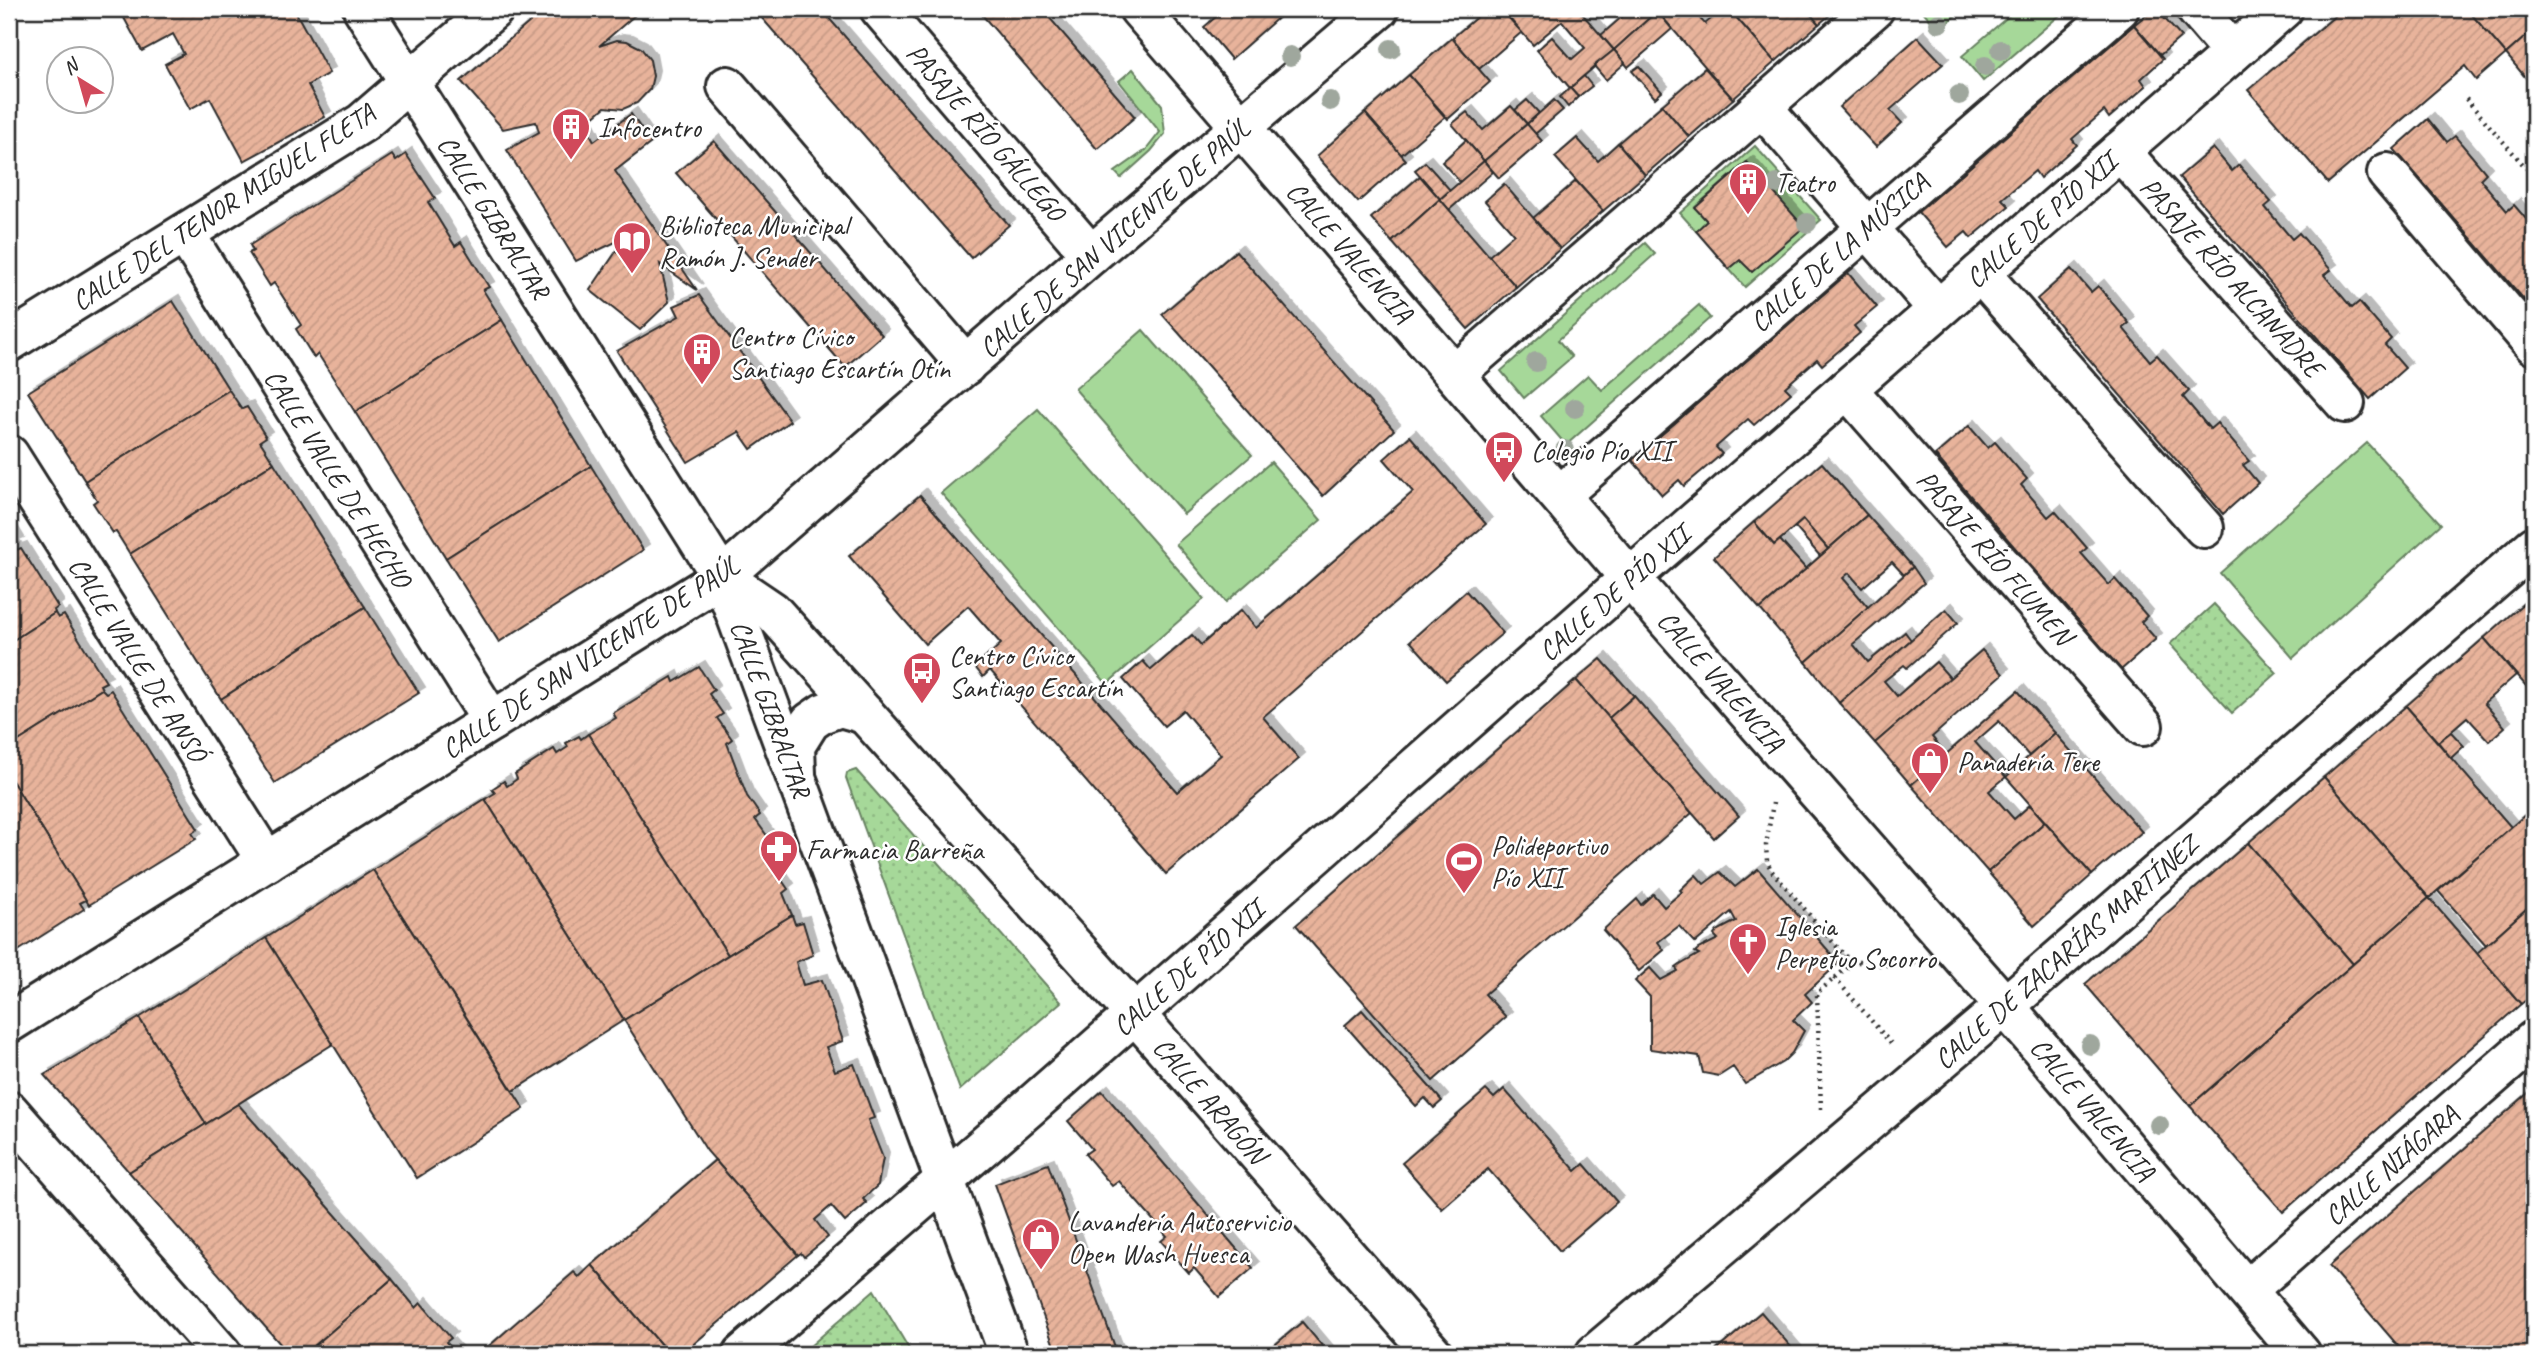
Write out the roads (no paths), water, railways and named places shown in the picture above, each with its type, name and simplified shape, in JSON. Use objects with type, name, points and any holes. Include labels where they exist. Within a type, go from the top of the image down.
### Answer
[{"type":"street","name":"CALLE GIBRALTAR","points":[[363,9],[722,577],[1009,1354]]},
{"type":"street","name":"CALLE DEL TENOR MIGUEL FLETA","points":[[9,342],[362,123],[494,9]]},
{"type":"street","name":"PASAJE RÍO GÁLLEGO","points":[[880,9],[1091,255]]},
{"type":"street","name":"CALLE VALENCIA","points":[[1139,9],[1630,578],[2005,1006],[2301,1354]]},
{"type":"street","name":"CALLE DE SAN VICENTE DE PAÚL","points":[[9,1023],[722,577],[1091,255],[1380,9]]},
{"type":"street","points":[[1455,374],[1874,9]]},
{"type":"street","name":"CALLE DE LA MÚSICA","points":[[1560,495],[2119,9]]},
{"type":"street","points":[[2196,9],[2234,52]]},
{"type":"street","name":"CALLE DE PÍO XII","points":[[743,1354],[946,1180],[1630,578],[2283,9]]},
{"type":"street","points":[[727,86],[966,365]]},
{"type":"street","points":[[1762,107],[1938,309]]},
{"type":"street","name":"PASAJE RÍO ALCANADRE","points":[[2120,151],[2345,403]]},
{"type":"street","points":[[2388,173],[2534,345]]},
{"type":"street","name":"CALLE VALLE DE HECHO","points":[[185,234],[492,721]]},
{"type":"street","points":[[1980,273],[2204,528]]},
{"type":"street","name":"PASAJE RÍO FLUMEN","points":[[1847,389],[2143,726]]},
{"type":"street","name":"CALLE VALLE DE ANSÓ","points":[[9,456],[267,862]]},
{"type":"street","name":"CALLE DE ZACARÍAS MARTÍNEZ","points":[[1595,1354],[2005,1006],[2534,546]]},
{"type":"street","name":"CALLE ARAGÓN","points":[[722,577],[772,611],[1135,1014],[1433,1354]]},
{"type":"street","points":[[796,776],[795,746],[810,722],[823,713],[840,707],[865,714]]},
{"type":"street","name":"CALLE NIÁGARA","points":[[2247,1290],[2534,1040]]},
{"type":"street","points":[[9,1111],[222,1354]]},
{"type":"place","name":"Infocentro","points":[[571,161]]},
{"type":"place","name":"Teatro","points":[[1748,216]]},
{"type":"place","name":"Biblioteca Municipal Ramón J. Sender","points":[[632,275]]},
{"type":"place","name":"Centro Cívico Santiago Escartín Otín","points":[[702,386]]},
{"type":"place","name":"Colegio Pío XII","points":[[1504,484]]},
{"type":"place","name":"Centro Cívico Santiago Escartín","points":[[922,705]]},
{"type":"place","name":"Panadería Tere","points":[[1930,795]]},
{"type":"place","name":"Farmacia Barreña","points":[[779,883]]},
{"type":"place","name":"Polideportivo Pío XII","points":[[1464,895]]},
{"type":"place","name":"Iglesia Perpetuo Socorro","points":[[1748,976]]},
{"type":"place","name":"Lavandería Autoservicio Open Wash Huesca","points":[[1041,1271]]}]
